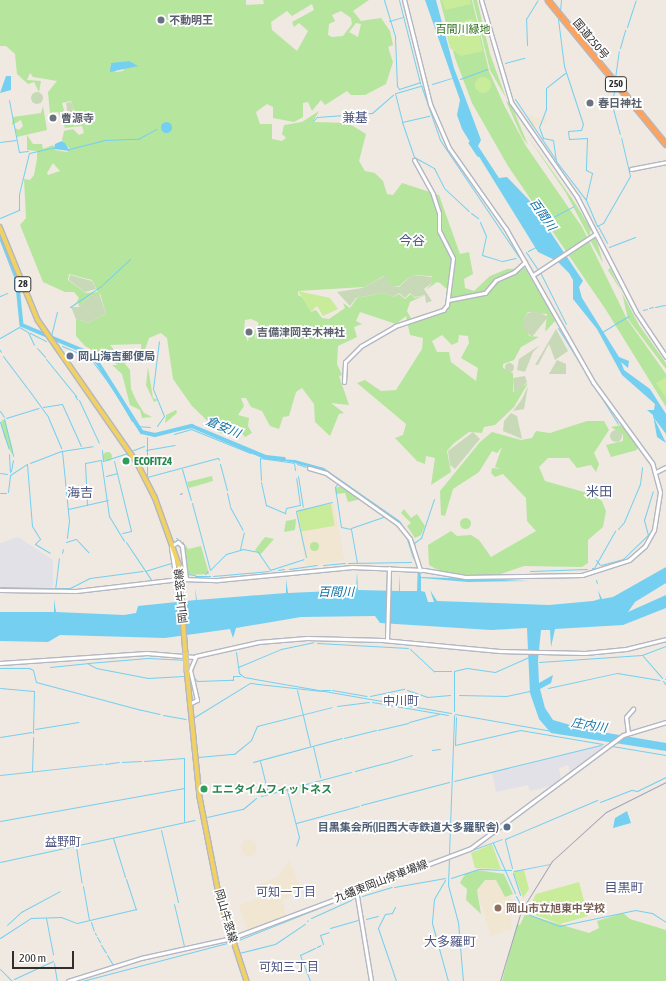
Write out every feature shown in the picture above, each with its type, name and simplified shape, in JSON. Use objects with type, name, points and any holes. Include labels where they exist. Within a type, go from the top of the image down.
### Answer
[{"type":"highway","name":"国道250号","points":[[548,0],[666,144]]},
{"type":"main road","name":"岡山牛窓線","points":[[0,227],[35,315],[138,464],[172,544],[182,588],[188,704],[200,797],[219,897],[247,981]]},
{"type":"street","points":[[0,590],[90,590],[181,579],[218,580],[352,567],[389,570],[420,570],[465,577],[578,575],[623,564],[641,550],[656,526],[660,503],[657,472],[639,442],[593,382],[525,262],[449,148],[430,104],[404,0]]},
{"type":"street","points":[[481,0],[509,98],[577,197],[593,235],[638,317],[666,357]]},
{"type":"street","points":[[344,382],[345,362],[361,346],[395,326],[443,310],[448,300],[453,258],[439,231],[434,198],[414,160]]},
{"type":"street","points":[[630,169],[666,162]]},
{"type":"street","points":[[533,275],[593,235]]},
{"type":"street","points":[[448,300],[485,293],[496,280],[514,272],[525,262]]},
{"type":"street","points":[[657,472],[666,467]]},
{"type":"street","points":[[308,468],[329,475],[398,524],[410,539],[420,570]]},
{"type":"street","points":[[172,544],[182,545],[181,579],[172,544]]},
{"type":"street","points":[[387,640],[389,570]]},
{"type":"street","points":[[0,663],[147,653],[195,657],[233,646],[279,640],[387,640],[529,652],[604,652],[666,639]]},
{"type":"street","points":[[188,704],[198,700],[191,682],[190,667],[195,657]]},
{"type":"street","points":[[628,732],[626,717],[633,709]]},
{"type":"street","name":"九蟠東岡山停車場線","points":[[68,981],[135,960],[232,938],[449,856],[482,842],[623,735],[628,732],[666,722]]},
{"type":"street","points":[[356,890],[371,981]]},
{"type":"shaded area","points":[[545,114],[546,123],[532,127],[527,120],[530,115],[542,120]]},
{"type":"shaded area","points":[[334,503],[344,560],[306,567],[296,510]]},
{"type":"shaded area","points":[[18,537],[53,560],[53,587],[0,587],[0,543]]},
{"type":"shaded area","points":[[602,745],[605,746],[570,772],[568,765],[559,768],[561,779],[554,785],[530,791],[528,785],[496,792],[492,773]]},
{"type":"shaded area","points":[[249,840],[256,845],[257,848],[252,855],[249,856],[242,851],[241,848],[246,841]]},
{"type":"shaded area","points":[[289,861],[302,890],[282,900],[286,916],[248,932],[239,905],[263,897],[260,884],[278,877]]},
{"type":"shaded area","name":"岡山市立旭東中学校","points":[[485,880],[496,880],[500,891],[503,890],[505,897],[511,896],[515,909],[510,911],[512,929],[491,936],[477,890]]},
{"type":"green space","points":[[0,0],[246,0],[246,5],[264,4],[263,0],[369,0],[353,11],[361,21],[381,18],[390,31],[393,45],[388,47],[393,62],[386,84],[365,95],[351,95],[347,91],[325,105],[321,100],[312,111],[308,102],[303,103],[303,117],[294,122],[273,118],[273,107],[267,104],[256,112],[260,124],[272,124],[272,139],[282,141],[286,138],[282,134],[284,125],[302,122],[319,111],[313,122],[348,123],[366,134],[359,161],[365,171],[375,173],[383,181],[387,194],[393,195],[402,183],[439,195],[460,254],[469,252],[473,274],[464,279],[465,288],[474,291],[490,276],[507,269],[525,268],[556,320],[545,332],[547,314],[528,312],[524,319],[529,336],[539,337],[521,347],[514,360],[503,364],[503,368],[513,373],[513,392],[528,383],[514,407],[495,425],[484,427],[482,433],[469,432],[453,444],[447,451],[451,472],[431,485],[435,458],[426,456],[425,464],[417,461],[395,438],[403,435],[406,424],[357,383],[365,380],[381,391],[396,390],[422,349],[423,338],[410,335],[406,316],[396,324],[360,312],[356,321],[362,324],[354,327],[357,337],[338,346],[337,364],[342,375],[339,376],[349,405],[331,403],[344,413],[339,414],[330,436],[315,422],[314,404],[302,388],[296,392],[289,416],[283,417],[279,429],[270,426],[262,411],[251,407],[246,398],[241,398],[244,406],[238,415],[249,418],[248,426],[252,433],[245,437],[241,432],[220,433],[192,406],[173,379],[167,338],[161,333],[149,338],[142,358],[141,344],[110,345],[130,370],[131,389],[136,400],[144,413],[152,417],[142,418],[140,410],[130,405],[122,374],[112,365],[118,365],[85,346],[76,336],[76,319],[88,323],[106,314],[100,293],[97,297],[91,295],[79,307],[78,301],[73,308],[79,298],[74,292],[65,292],[43,282],[20,225],[26,218],[24,179],[30,180],[34,175],[37,159],[37,151],[27,150],[27,135],[33,144],[42,144],[43,149],[53,145],[55,150],[67,152],[70,149],[62,140],[64,131],[73,129],[79,135],[84,133],[82,126],[65,128],[58,112],[50,113],[48,92],[57,81],[33,77],[30,73],[27,80],[41,81],[39,92],[34,82],[28,84],[17,74],[15,54],[6,46],[0,46]],"holes":[[[312,4],[314,10],[292,22],[294,27],[299,23],[308,31],[297,51],[272,30],[271,22],[287,11],[292,16]],[[341,11],[351,18],[352,24],[343,36],[332,37],[328,35],[329,24],[335,21],[332,15]],[[356,23],[361,24],[358,37],[349,32]],[[129,61],[123,71],[116,72],[110,64]],[[71,101],[78,122],[68,124],[62,103]],[[53,163],[60,171],[48,175],[47,173]],[[69,274],[92,280],[98,292],[86,293],[68,280]],[[412,275],[432,276],[432,283],[426,290],[437,282],[440,283],[451,293],[448,308],[413,322],[407,311],[410,302],[425,295],[415,298],[411,294],[405,299],[399,294],[393,297],[384,293],[357,298],[350,308],[343,303],[345,308],[329,319],[322,318],[316,310],[311,312],[304,298],[298,295],[298,291],[364,287],[384,276],[393,287],[399,286]],[[251,319],[258,322],[259,327],[255,340],[256,329],[249,334],[248,342],[244,331],[245,320]],[[442,335],[452,345],[458,342],[459,335],[468,336],[469,343],[461,358],[478,368],[476,381],[451,362],[449,352],[437,352],[432,341]]]},
{"type":"green space","name":"百間川緑地","points":[[440,0],[472,0],[489,71],[504,105],[526,146],[582,227],[627,319],[666,374],[666,407],[606,310],[508,166],[472,103],[455,58]]},
{"type":"green space","points":[[442,0],[470,0],[471,4],[445,10]]},
{"type":"green space","points":[[473,0],[477,0],[490,54],[506,98],[490,70]]},
{"type":"green space","points":[[471,19],[476,22],[483,51],[461,56],[450,48],[445,27]]},
{"type":"green space","points":[[483,77],[489,79],[491,85],[489,91],[483,93],[477,91],[475,85],[477,79]]},
{"type":"green space","points":[[35,92],[39,92],[43,98],[39,104],[35,104],[31,100],[31,96]]},
{"type":"green space","points":[[506,101],[511,104],[528,145],[522,137]]},
{"type":"green space","points":[[71,102],[78,121],[69,123],[66,103]]},
{"type":"green space","points":[[43,106],[47,130],[17,137],[15,128],[19,130],[23,126],[21,120],[12,125],[13,117],[41,113]]},
{"type":"green space","points":[[526,134],[573,200],[591,229],[589,237],[566,193]]},
{"type":"green space","points":[[595,237],[598,245],[603,263],[590,240]]},
{"type":"green space","points":[[610,268],[622,292],[608,270]]},
{"type":"green space","points":[[70,275],[92,281],[96,289],[85,292],[69,280]]},
{"type":"green space","points":[[412,275],[432,277],[432,283],[424,289],[432,301],[426,303],[425,295],[415,297],[410,293],[405,298],[399,293],[393,297],[384,293],[356,298],[350,306],[337,292],[362,288],[385,276],[393,287],[399,287]]},
{"type":"green space","points":[[298,291],[330,298],[338,309],[323,316],[317,306],[311,312]]},
{"type":"green space","points":[[99,293],[106,314],[88,323],[76,319],[71,307],[79,307],[91,295],[97,297]]},
{"type":"green space","points":[[622,293],[639,325],[666,363],[666,369],[628,319]]},
{"type":"green space","points":[[538,311],[548,317],[532,337],[524,330],[524,319],[528,313]]},
{"type":"green space","points":[[556,329],[568,351],[555,360],[549,344],[538,365],[535,365]]},
{"type":"green space","points":[[540,345],[533,352],[525,372],[517,370],[519,359]]},
{"type":"green space","points":[[557,360],[566,364],[566,374],[549,374]]},
{"type":"green space","points":[[507,363],[511,363],[513,367],[511,371],[507,371],[505,369],[505,365]]},
{"type":"green space","points":[[148,367],[153,398],[158,400],[154,402],[146,385]]},
{"type":"green space","points":[[525,376],[527,382],[517,392],[514,391],[513,378]]},
{"type":"green space","points":[[666,377],[666,398],[656,383]]},
{"type":"green space","points":[[528,386],[524,409],[513,411],[522,399]]},
{"type":"green space","points":[[176,410],[177,413],[165,423],[166,415]]},
{"type":"green space","points":[[511,413],[517,416],[522,439],[503,431],[504,421]]},
{"type":"green space","points":[[5,419],[13,451],[12,455],[4,436],[1,421]]},
{"type":"green space","points":[[587,421],[604,421],[609,430],[594,453],[599,464],[596,472],[591,465],[577,468],[569,458],[548,458],[539,467],[545,481],[591,494],[602,501],[606,511],[603,527],[588,540],[588,563],[582,567],[524,566],[498,575],[470,576],[445,574],[429,565],[428,545],[451,531],[457,536],[471,535],[479,540],[491,557],[536,531],[527,521],[526,498],[503,474],[495,477],[491,473],[492,468],[501,469],[495,467],[502,447],[497,453],[492,451],[479,472],[453,489],[445,516],[441,515],[440,491],[480,442],[492,432],[521,440],[532,438],[536,431],[550,433]]},
{"type":"green space","points":[[622,425],[638,445],[637,450],[611,457],[606,445],[623,441],[623,435],[611,427]]},
{"type":"green space","points":[[614,430],[618,430],[622,436],[618,442],[614,442],[610,438],[610,434]]},
{"type":"green space","points":[[473,432],[480,439],[455,469],[450,465],[448,451]]},
{"type":"green space","points":[[105,452],[109,452],[111,456],[109,460],[105,460],[103,458],[103,454]]},
{"type":"green space","points":[[212,476],[213,481],[189,488],[187,482]]},
{"type":"green space","points":[[342,486],[361,499],[348,502],[345,493],[336,494],[335,488]]},
{"type":"green space","points":[[331,504],[335,526],[301,532],[298,510]]},
{"type":"green space","points":[[404,509],[411,518],[417,514],[425,526],[421,535],[415,538],[407,526],[411,523],[401,513]]},
{"type":"green space","points":[[463,518],[467,518],[469,519],[469,527],[463,528],[460,525],[460,521]]},
{"type":"green space","points":[[296,519],[295,530],[284,532],[286,521]]},
{"type":"green space","points":[[265,537],[274,539],[260,555],[255,550]]},
{"type":"green space","points":[[314,541],[319,546],[314,551],[309,546]]},
{"type":"green space","points":[[186,545],[188,549],[201,546],[209,574],[187,575],[183,557]]},
{"type":"green space","points":[[492,844],[501,869],[475,868],[471,853]]},
{"type":"green space","points":[[477,870],[504,874],[513,894],[505,897],[496,880],[485,880],[477,890],[481,914],[466,900],[467,889],[460,883],[465,874]]},
{"type":"green space","points":[[524,870],[529,889],[523,898],[513,871]]},
{"type":"green space","points":[[579,882],[588,916],[560,924],[527,912],[536,894]]},
{"type":"green space","points":[[623,913],[630,919],[666,930],[666,981],[502,981],[517,924],[520,925],[525,914],[589,933],[599,928],[597,921]]},
{"type":"water","points":[[425,0],[436,0],[454,68],[481,140],[478,146],[499,178],[507,177],[529,200],[583,281],[579,287],[582,298],[619,357],[629,361],[628,368],[621,362],[624,370],[650,389],[666,414],[666,434],[654,418],[666,443],[657,437],[653,415],[647,410],[654,410],[655,404],[622,375],[597,329],[573,299],[573,280],[569,273],[557,261],[538,252],[462,129],[457,115],[460,100]]},
{"type":"water","points":[[129,61],[138,66],[110,72],[111,63]]},
{"type":"water","points":[[6,76],[11,76],[11,90],[0,93]]},
{"type":"water","points":[[166,121],[170,123],[172,127],[170,131],[166,133],[162,131],[160,127],[162,123]]},
{"type":"water","points":[[62,141],[70,151],[54,149],[55,144]]},
{"type":"water","points":[[279,459],[295,460],[324,468],[400,521],[415,543],[421,577],[530,581],[468,582],[421,578],[421,591],[425,592],[428,602],[434,602],[430,590],[437,601],[549,605],[593,601],[600,599],[598,590],[602,599],[613,597],[666,567],[666,583],[635,602],[628,612],[666,595],[666,608],[623,625],[555,629],[551,647],[550,630],[541,630],[538,660],[539,683],[553,675],[551,683],[540,689],[545,708],[553,720],[584,729],[666,743],[666,751],[551,733],[539,719],[530,693],[527,628],[491,630],[380,623],[375,616],[301,617],[236,628],[233,638],[230,629],[165,638],[60,635],[48,642],[0,641],[0,612],[54,612],[54,599],[56,612],[124,615],[136,613],[138,606],[196,600],[195,588],[197,600],[286,593],[286,579],[288,593],[356,590],[357,572],[358,590],[399,591],[399,574],[400,591],[417,591],[418,562],[410,536],[399,523],[324,470]]},
{"type":"water","points":[[627,811],[631,823],[613,828],[615,818]]},
{"type":"waterway","points":[[384,0],[395,37],[397,86],[399,89],[420,82]]},
{"type":"waterway","points":[[399,0],[420,83]]},
{"type":"waterway","points":[[527,45],[526,19],[538,0]]},
{"type":"waterway","points":[[560,11],[561,0]]},
{"type":"waterway","points":[[627,27],[636,0]]},
{"type":"waterway","points":[[389,21],[403,17]]},
{"type":"waterway","points":[[558,19],[564,66],[583,124],[581,130],[568,131],[569,139],[587,138],[586,170],[592,173],[586,199]]},
{"type":"waterway","points":[[620,48],[625,30]]},
{"type":"waterway","points":[[615,78],[619,51]]},
{"type":"waterway","points":[[505,63],[524,58]]},
{"type":"waterway","points":[[460,79],[487,69]]},
{"type":"waterway","points":[[565,73],[546,88],[546,109],[539,127],[543,138],[553,140],[556,161],[586,200]]},
{"type":"waterway","points":[[432,84],[452,78]]},
{"type":"waterway","points":[[421,85],[440,140],[519,257]]},
{"type":"waterway","points":[[396,93],[421,86]]},
{"type":"waterway","points":[[612,102],[615,87]]},
{"type":"waterway","points":[[395,93],[402,122],[429,116]]},
{"type":"waterway","points":[[313,121],[317,117],[372,113],[393,95]]},
{"type":"waterway","points":[[515,99],[556,160]]},
{"type":"waterway","points":[[9,100],[19,152],[28,151]]},
{"type":"waterway","points":[[612,105],[620,134]]},
{"type":"waterway","points":[[402,122],[414,157],[434,168],[444,188],[469,211]]},
{"type":"waterway","points":[[69,149],[104,140],[138,139],[156,129]]},
{"type":"waterway","points":[[586,200],[597,226],[603,223],[630,176],[621,138]]},
{"type":"waterway","points":[[0,142],[16,140]]},
{"type":"waterway","name":"百間川","points":[[471,143],[479,155]]},
{"type":"waterway","points":[[0,218],[19,210],[19,194],[29,153],[54,147]]},
{"type":"waterway","points":[[542,223],[574,206]]},
{"type":"waterway","points":[[471,213],[478,218]]},
{"type":"waterway","points":[[480,222],[486,236],[482,255],[502,261],[516,258]]},
{"type":"waterway","points":[[598,226],[607,243]]},
{"type":"waterway","name":"倉安川","points":[[0,233],[17,276],[22,325],[84,351],[97,361],[142,432],[155,435],[192,426],[266,457],[284,459]]},
{"type":"waterway","points":[[609,247],[635,237]]},
{"type":"waterway","name":"倉安川","points":[[0,240],[14,276],[14,289]]},
{"type":"waterway","points":[[528,251],[536,247]]},
{"type":"waterway","points":[[526,252],[538,270]]},
{"type":"waterway","points":[[70,307],[100,287],[130,259]]},
{"type":"waterway","points":[[540,272],[566,324]]},
{"type":"waterway","points":[[0,296],[7,293]]},
{"type":"waterway","points":[[655,307],[665,305]]},
{"type":"waterway","points":[[649,308],[653,307]]},
{"type":"waterway","points":[[643,310],[647,309]]},
{"type":"waterway","points":[[51,336],[57,312]]},
{"type":"waterway","points":[[602,332],[629,316]]},
{"type":"waterway","points":[[19,327],[28,332],[34,345]]},
{"type":"waterway","points":[[0,338],[19,327]]},
{"type":"waterway","points":[[558,328],[618,424]]},
{"type":"waterway","points":[[30,333],[46,341]]},
{"type":"waterway","points":[[157,426],[164,416],[153,389],[159,341]]},
{"type":"waterway","name":"倉安川","points":[[62,346],[90,358],[113,388]]},
{"type":"waterway","points":[[37,348],[45,357]]},
{"type":"waterway","points":[[3,356],[27,388]]},
{"type":"waterway","points":[[46,359],[76,396]]},
{"type":"waterway","points":[[28,389],[48,417],[61,448]]},
{"type":"waterway","name":"倉安川","points":[[114,390],[132,421]]},
{"type":"waterway","points":[[79,400],[99,443]]},
{"type":"waterway","points":[[43,407],[62,404],[81,446]]},
{"type":"waterway","points":[[6,418],[38,408]]},
{"type":"waterway","points":[[0,411],[4,417]]},
{"type":"waterway","points":[[4,419],[13,456]]},
{"type":"waterway","points":[[0,422],[9,449]]},
{"type":"waterway","points":[[137,426],[150,427]]},
{"type":"waterway","name":"倉安川","points":[[151,435],[192,427],[264,458],[292,461],[326,472]]},
{"type":"waterway","name":"倉安川","points":[[174,434],[191,429],[250,453]]},
{"type":"waterway","points":[[147,437],[147,477],[218,458],[219,460]]},
{"type":"waterway","points":[[146,450],[175,445]]},
{"type":"waterway","points":[[30,463],[62,451],[93,446]]},
{"type":"waterway","points":[[131,451],[144,446]]},
{"type":"waterway","points":[[102,450],[103,461],[128,453]]},
{"type":"waterway","points":[[62,451],[69,521],[67,538]]},
{"type":"waterway","points":[[9,454],[10,472]]},
{"type":"waterway","name":"倉安川","points":[[261,480],[260,458],[294,463],[295,470]]},
{"type":"waterway","points":[[11,471],[13,460]]},
{"type":"waterway","points":[[87,505],[85,463],[101,460],[109,516],[124,541]]},
{"type":"waterway","points":[[114,461],[131,531],[122,533]]},
{"type":"waterway","points":[[27,464],[32,526],[40,539],[35,544],[50,553]]},
{"type":"waterway","points":[[8,492],[10,475],[27,464]]},
{"type":"waterway","points":[[220,464],[227,490]]},
{"type":"waterway","name":"倉安川","points":[[297,464],[306,467]]},
{"type":"waterway","points":[[618,529],[624,522],[640,484],[642,467]]},
{"type":"waterway","points":[[182,469],[191,500]]},
{"type":"waterway","points":[[0,473],[7,474]]},
{"type":"waterway","points":[[106,476],[117,473]]},
{"type":"waterway","points":[[298,476],[303,507]]},
{"type":"waterway","points":[[261,482],[266,505],[285,513],[286,508],[300,505],[296,478]]},
{"type":"waterway","points":[[338,483],[335,487],[341,527],[351,529],[357,562]]},
{"type":"waterway","points":[[601,565],[623,559],[648,535],[644,520],[653,491]]},
{"type":"waterway","points":[[0,493],[6,493]]},
{"type":"waterway","points":[[227,493],[230,506]]},
{"type":"waterway","points":[[414,543],[421,538],[434,499]]},
{"type":"waterway","points":[[68,509],[108,500]]},
{"type":"waterway","points":[[306,557],[296,511],[332,502]]},
{"type":"waterway","points":[[192,503],[210,570]]},
{"type":"waterway","points":[[230,507],[243,530]]},
{"type":"waterway","points":[[351,528],[386,516]]},
{"type":"waterway","points":[[594,568],[615,531]]},
{"type":"waterway","points":[[240,549],[244,532]]},
{"type":"waterway","points":[[406,536],[413,558]]},
{"type":"waterway","points":[[66,542],[76,539],[88,552]]},
{"type":"waterway","points":[[126,542],[152,581]]},
{"type":"waterway","points":[[183,542],[184,551]]},
{"type":"waterway","points":[[62,553],[63,549]]},
{"type":"waterway","points":[[210,570],[226,554],[243,549],[258,552],[270,570],[303,559]]},
{"type":"waterway","points":[[55,590],[59,558]]},
{"type":"waterway","points":[[596,560],[600,565]]},
{"type":"waterway","points":[[348,563],[411,562]]},
{"type":"waterway","points":[[145,571],[172,563]]},
{"type":"waterway","points":[[323,565],[345,563]]},
{"type":"waterway","points":[[289,569],[317,565]]},
{"type":"waterway","points":[[278,570],[284,569]]},
{"type":"waterway","points":[[530,571],[587,569]]},
{"type":"waterway","points":[[55,588],[70,588],[90,578],[143,571]]},
{"type":"waterway","points":[[205,574],[208,571]]},
{"type":"waterway","points":[[213,576],[269,571]]},
{"type":"waterway","points":[[187,574],[195,575]]},
{"type":"waterway","points":[[195,576],[210,576]]},
{"type":"waterway","points":[[0,587],[53,588]]},
{"type":"waterway","points":[[238,667],[281,649],[313,642]]},
{"type":"waterway","points":[[317,643],[408,648]]},
{"type":"waterway","points":[[539,662],[642,655],[666,646]]},
{"type":"waterway","points":[[410,649],[434,671],[451,671]]},
{"type":"waterway","points":[[236,652],[239,673],[244,677],[451,713]]},
{"type":"waterway","points":[[643,656],[662,678]]},
{"type":"waterway","points":[[454,671],[467,668],[495,672],[529,657]]},
{"type":"waterway","points":[[88,663],[148,658],[183,660]]},
{"type":"waterway","points":[[50,667],[87,663],[96,668],[148,678],[184,676]]},
{"type":"waterway","points":[[0,668],[29,668],[33,670],[36,682],[141,710]]},
{"type":"waterway","points":[[454,671],[454,711]]},
{"type":"waterway","points":[[548,688],[617,673],[659,680]]},
{"type":"waterway","points":[[192,675],[197,681],[233,680],[233,676],[240,676]]},
{"type":"waterway","points":[[663,681],[666,685]]},
{"type":"waterway","points":[[193,718],[250,683],[322,691]]},
{"type":"waterway","points":[[0,688],[34,691],[33,733]]},
{"type":"waterway","points":[[370,696],[404,689]]},
{"type":"waterway","points":[[297,690],[310,745]]},
{"type":"waterway","points":[[322,690],[330,690]]},
{"type":"waterway","points":[[332,690],[366,696]]},
{"type":"waterway","points":[[407,690],[427,697],[450,695]]},
{"type":"waterway","points":[[459,695],[506,696],[529,691]]},
{"type":"waterway","points":[[337,706],[369,702]]},
{"type":"waterway","points":[[372,702],[448,715]]},
{"type":"waterway","points":[[198,757],[234,754],[251,740],[257,726],[332,707]]},
{"type":"waterway","points":[[142,710],[160,714]]},
{"type":"waterway","points":[[409,722],[439,714]]},
{"type":"waterway","points":[[455,714],[551,731]]},
{"type":"waterway","points":[[163,715],[186,719]]},
{"type":"waterway","points":[[449,854],[454,715]]},
{"type":"waterway","points":[[456,717],[455,745],[520,730],[603,744]]},
{"type":"waterway","points":[[35,729],[78,722]]},
{"type":"waterway","points":[[378,730],[408,723]]},
{"type":"waterway","points":[[344,738],[376,730]]},
{"type":"waterway","points":[[0,737],[32,732]]},
{"type":"waterway","points":[[32,771],[33,737]]},
{"type":"waterway","points":[[253,762],[342,738]]},
{"type":"waterway","points":[[454,781],[601,745]]},
{"type":"waterway","points":[[313,746],[320,777]]},
{"type":"waterway","points":[[612,746],[666,755]]},
{"type":"waterway","points":[[432,750],[440,749]]},
{"type":"waterway","points":[[386,763],[412,755]]},
{"type":"waterway","points":[[184,758],[184,821]]},
{"type":"waterway","points":[[144,761],[184,758]]},
{"type":"waterway","points":[[122,762],[141,761]]},
{"type":"waterway","points":[[260,761],[268,792]]},
{"type":"waterway","points":[[105,764],[119,762]]},
{"type":"waterway","points":[[355,771],[385,763]]},
{"type":"waterway","points":[[0,775],[102,764]]},
{"type":"waterway","points":[[261,796],[351,772]]},
{"type":"waterway","points":[[600,802],[632,790],[637,791],[666,777]]},
{"type":"waterway","points":[[361,805],[449,782]]},
{"type":"waterway","points":[[0,821],[184,788]]},
{"type":"waterway","points":[[287,790],[299,837],[296,846]]},
{"type":"waterway","points":[[207,817],[243,809],[256,798]]},
{"type":"waterway","points":[[505,839],[597,800]]},
{"type":"waterway","points":[[296,823],[359,806]]},
{"type":"waterway","points":[[0,862],[195,820]]},
{"type":"waterway","points":[[161,830],[178,902]]},
{"type":"waterway","points":[[113,838],[125,877]]},
{"type":"waterway","points":[[450,858],[502,839]]},
{"type":"waterway","points":[[505,840],[512,868]]},
{"type":"waterway","points":[[493,843],[515,893]]},
{"type":"waterway","points":[[76,847],[82,883]]},
{"type":"waterway","points":[[449,857],[448,885],[458,922],[463,981]]},
{"type":"waterway","points":[[429,865],[445,859]]},
{"type":"waterway","points":[[514,871],[549,864]]},
{"type":"waterway","points":[[451,878],[479,869],[511,870]]},
{"type":"waterway","points":[[513,873],[520,895]]},
{"type":"waterway","points":[[394,887],[445,878]]},
{"type":"waterway","points":[[126,879],[136,909]]},
{"type":"waterway","points":[[445,880],[434,899],[432,923],[448,981]]},
{"type":"waterway","points":[[83,886],[89,919]]},
{"type":"waterway","points":[[362,896],[392,887]]},
{"type":"waterway","points":[[7,925],[21,912],[60,891]]},
{"type":"waterway","points":[[236,941],[349,896]]},
{"type":"waterway","points":[[516,896],[521,906]]},
{"type":"waterway","points":[[311,918],[351,900]]},
{"type":"waterway","points":[[174,904],[184,946]]},
{"type":"waterway","points":[[395,907],[392,913],[385,914],[378,928],[396,981]]},
{"type":"waterway","points":[[0,938],[31,918],[61,917],[77,923],[136,909]]},
{"type":"waterway","points":[[525,913],[559,926],[635,910],[652,913],[666,922]]},
{"type":"waterway","points":[[366,919],[378,916]]},
{"type":"waterway","points":[[46,918],[53,954]]},
{"type":"waterway","points":[[330,928],[358,920]]},
{"type":"waterway","points":[[91,922],[94,931]]},
{"type":"waterway","points":[[239,953],[275,944],[305,924]]},
{"type":"waterway","points":[[323,944],[320,935],[329,932]]},
{"type":"waterway","points":[[97,937],[100,942]]},
{"type":"waterway","points":[[82,981],[231,942]]},
{"type":"waterway","points":[[101,945],[106,953]]},
{"type":"waterway","points":[[317,947],[321,945]]},
{"type":"waterway","points":[[310,981],[300,955],[315,948]]},
{"type":"waterway","points":[[107,955],[113,965]]},
{"type":"waterway","points":[[14,979],[53,961]]},
{"type":"waterway","points":[[54,963],[57,981]]},
{"type":"waterway","points":[[0,969],[12,981]]},
{"type":"railway","points":[[500,981],[521,911],[552,861],[606,812],[666,782]]},
{"type":"place","name":"不動明王","points":[[161,20]]},
{"type":"place","name":"春日神社","points":[[590,103]]},
{"type":"place","name":"曹源寺","points":[[53,118]]},
{"type":"place","name":"吉備津岡辛木神社","points":[[249,332]]},
{"type":"place","name":"岡山海吉郵便局","points":[[70,356]]},
{"type":"place","name":"ECOFIT24","points":[[126,461]]},
{"type":"place","name":"エニタイムフィットネス","points":[[204,789]]},
{"type":"place","name":"目黒集会所(旧西大寺鉄道大多羅駅舎)","points":[[507,827]]},
{"type":"place","name":"岡山市立旭東中学校","points":[[498,908]]},
{"type":"district","name":"兼基","points":[[355,118]]},
{"type":"district","name":"今谷","points":[[412,241]]},
{"type":"district","name":"米田","points":[[599,492]]},
{"type":"district","name":"海吉","points":[[80,493]]},
{"type":"district","name":"中川町","points":[[401,702]]},
{"type":"district","name":"益野町","points":[[63,843]]},
{"type":"district","name":"目黒町","points":[[624,888]]},
{"type":"district","name":"可知一丁目","points":[[286,893]]},
{"type":"district","name":"大多羅町","points":[[450,942]]},
{"type":"district","name":"可知三丁目","points":[[289,968]]},
{"type":"water label","name":"庄内川","points":[[589,726]]}]
